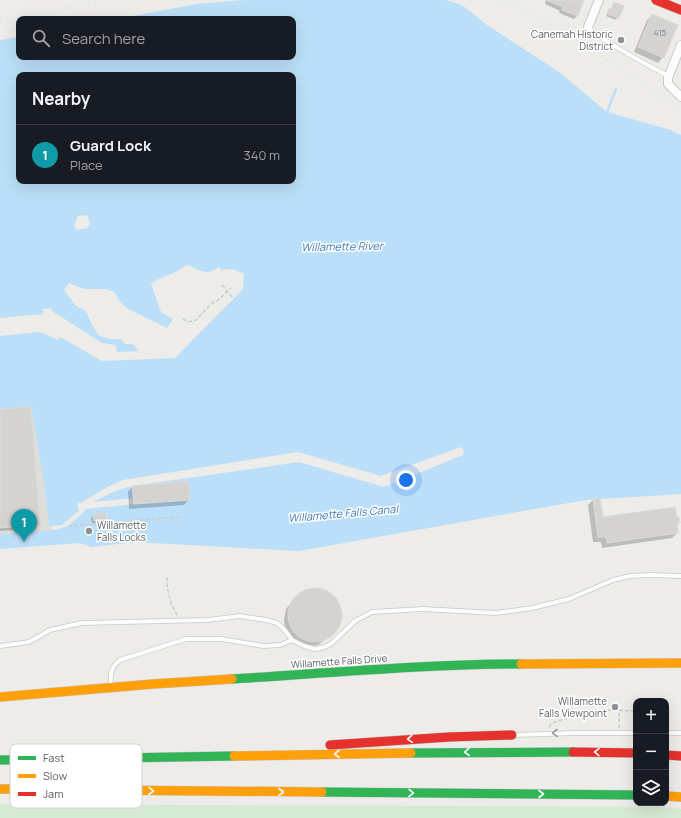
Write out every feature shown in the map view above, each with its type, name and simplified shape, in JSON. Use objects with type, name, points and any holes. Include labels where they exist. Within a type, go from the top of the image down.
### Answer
[{"type":"main road","points":[[656,0],[681,10]]},
{"type":"main road","name":"Willamette Falls Drive","points":[[0,697],[324,673],[484,664],[681,663]]},
{"type":"main road","points":[[157,757],[441,737],[512,735]]},
{"type":"main road","points":[[142,757],[478,752],[633,753]]},
{"type":"main road","points":[[669,755],[681,756]]},
{"type":"main road","points":[[0,760],[10,760]]},
{"type":"main road","points":[[0,789],[10,789]]},
{"type":"main road","points":[[142,790],[633,795]]},
{"type":"main road","points":[[669,796],[681,797]]},
{"type":"street","points":[[588,27],[599,0]]},
{"type":"street","points":[[681,45],[668,80],[681,96]]},
{"type":"lane","points":[[588,27],[599,36],[668,80]]},
{"type":"lane","points":[[0,646],[29,642],[50,630],[72,625],[240,616],[277,623],[284,629],[292,640],[304,646],[315,649],[325,647],[339,637],[355,621],[372,612],[423,609],[495,613],[532,608],[569,599],[613,580],[630,576],[681,576]]},
{"type":"lane","points":[[111,688],[110,674],[114,666],[120,660],[186,639],[221,638],[263,646],[280,645],[292,640]]},
{"type":"lane","points":[[512,735],[633,733]]},
{"type":"lane","points":[[669,733],[681,733]]},
{"type":"path","points":[[222,285],[234,298]]},
{"type":"path","points":[[183,319],[188,322],[196,320],[212,303],[217,301],[231,288]]},
{"type":"path","points":[[68,526],[179,517]]},
{"type":"path","points":[[167,578],[170,602],[181,620]]},
{"type":"path","points":[[619,711],[619,733]]},
{"type":"path","points":[[584,717],[595,712],[633,712]]},
{"type":"path","points":[[549,727],[552,723],[568,718]]},
{"type":"shaded area","points":[[31,407],[44,484],[49,526],[52,526],[52,530],[0,534],[0,409]]},
{"type":"green space","points":[[0,804],[10,804],[10,808],[142,808],[142,805],[659,807],[681,809],[681,818],[0,818]]},
{"type":"water","points":[[245,0],[446,0],[462,5],[487,25],[559,72],[607,112],[671,130],[681,135],[681,494],[586,500],[299,551],[134,542],[92,547],[79,543],[0,549],[0,534],[52,530],[52,526],[49,526],[44,484],[31,407],[0,409],[0,336],[39,332],[58,340],[60,337],[102,361],[175,358],[243,289],[244,274],[233,269],[222,270],[219,267],[215,270],[204,272],[189,265],[151,283],[161,312],[173,319],[167,328],[128,309],[121,303],[114,292],[107,289],[84,289],[69,283],[64,290],[75,305],[86,311],[99,336],[110,339],[121,339],[125,344],[133,344],[139,351],[117,352],[116,345],[102,343],[52,311],[51,308],[43,309],[43,314],[0,318],[0,40],[16,37],[16,60],[296,60],[296,16],[132,16],[197,4]],"holes":[[[87,215],[90,223],[88,228],[76,230],[74,225],[78,216]]]},
{"type":"pier","points":[[461,447],[464,451],[463,455],[384,487],[299,462],[132,486],[113,492],[93,502],[133,498],[134,504],[86,509],[68,526],[52,530],[52,526],[62,525],[80,510],[78,509],[78,503],[81,503],[109,486],[123,480],[298,452],[381,476]]},
{"type":"building","points":[[546,0],[584,0],[578,16],[562,10],[563,7]]},
{"type":"building","points":[[614,2],[624,6],[619,18],[607,14],[609,8],[611,9]]},
{"type":"building","points":[[652,14],[678,25],[664,58],[638,47]]},
{"type":"building","points":[[31,407],[40,525],[0,528],[0,409]]},
{"type":"building","points":[[188,481],[190,500],[134,504],[132,486]]},
{"type":"building","points":[[600,498],[603,517],[675,507],[680,523],[677,523],[678,533],[607,543],[606,537],[598,537],[593,499]]},
{"type":"building","points":[[106,513],[107,519],[94,521],[93,515]]},
{"type":"building","points":[[315,588],[325,590],[334,596],[340,605],[342,615],[340,625],[334,634],[325,640],[315,642],[305,640],[296,634],[290,625],[288,615],[290,605],[296,596],[305,590]]},
{"type":"waterway","points":[[607,112],[616,89]]},
{"type":"railway","points":[[28,16],[105,0]]},
{"type":"railway","points":[[502,0],[549,23],[681,108]]},
{"type":"railway","points":[[0,21],[16,18]]},
{"type":"traffic: fast","points":[[232,679],[413,667],[521,664]]},
{"type":"traffic: fast","points":[[411,753],[573,752]]},
{"type":"traffic: fast","points":[[142,758],[234,756]]},
{"type":"traffic: fast","points":[[0,760],[10,760]]},
{"type":"traffic: fast","points":[[322,792],[633,795]]},
{"type":"traffic: slow","points":[[521,664],[681,663]]},
{"type":"traffic: slow","points":[[0,697],[232,679]]},
{"type":"traffic: slow","points":[[234,756],[411,753]]},
{"type":"traffic: slow","points":[[0,789],[10,789]]},
{"type":"traffic: slow","points":[[142,790],[322,792]]},
{"type":"traffic: slow","points":[[669,796],[681,797]]},
{"type":"traffic: jam","points":[[656,0],[681,10]]},
{"type":"traffic: jam","points":[[330,745],[449,737],[512,735]]},
{"type":"traffic: jam","points":[[573,752],[633,753]]},
{"type":"traffic: jam","points":[[669,755],[681,756]]},
{"type":"place","name":"Canemah Historic District","points":[[621,40]]},
{"type":"place","name":"Willamette Falls Locks","points":[[89,531]]},
{"type":"place","name":"Guard Lock","points":[[24,542]]},
{"type":"place","name":"Willamette Falls Viewpoint","points":[[615,707]]},
{"type":"water label","name":"Willamette River","points":[[342,246]]},
{"type":"water label","name":"Willamette Falls Canal","points":[[343,513]]}]
